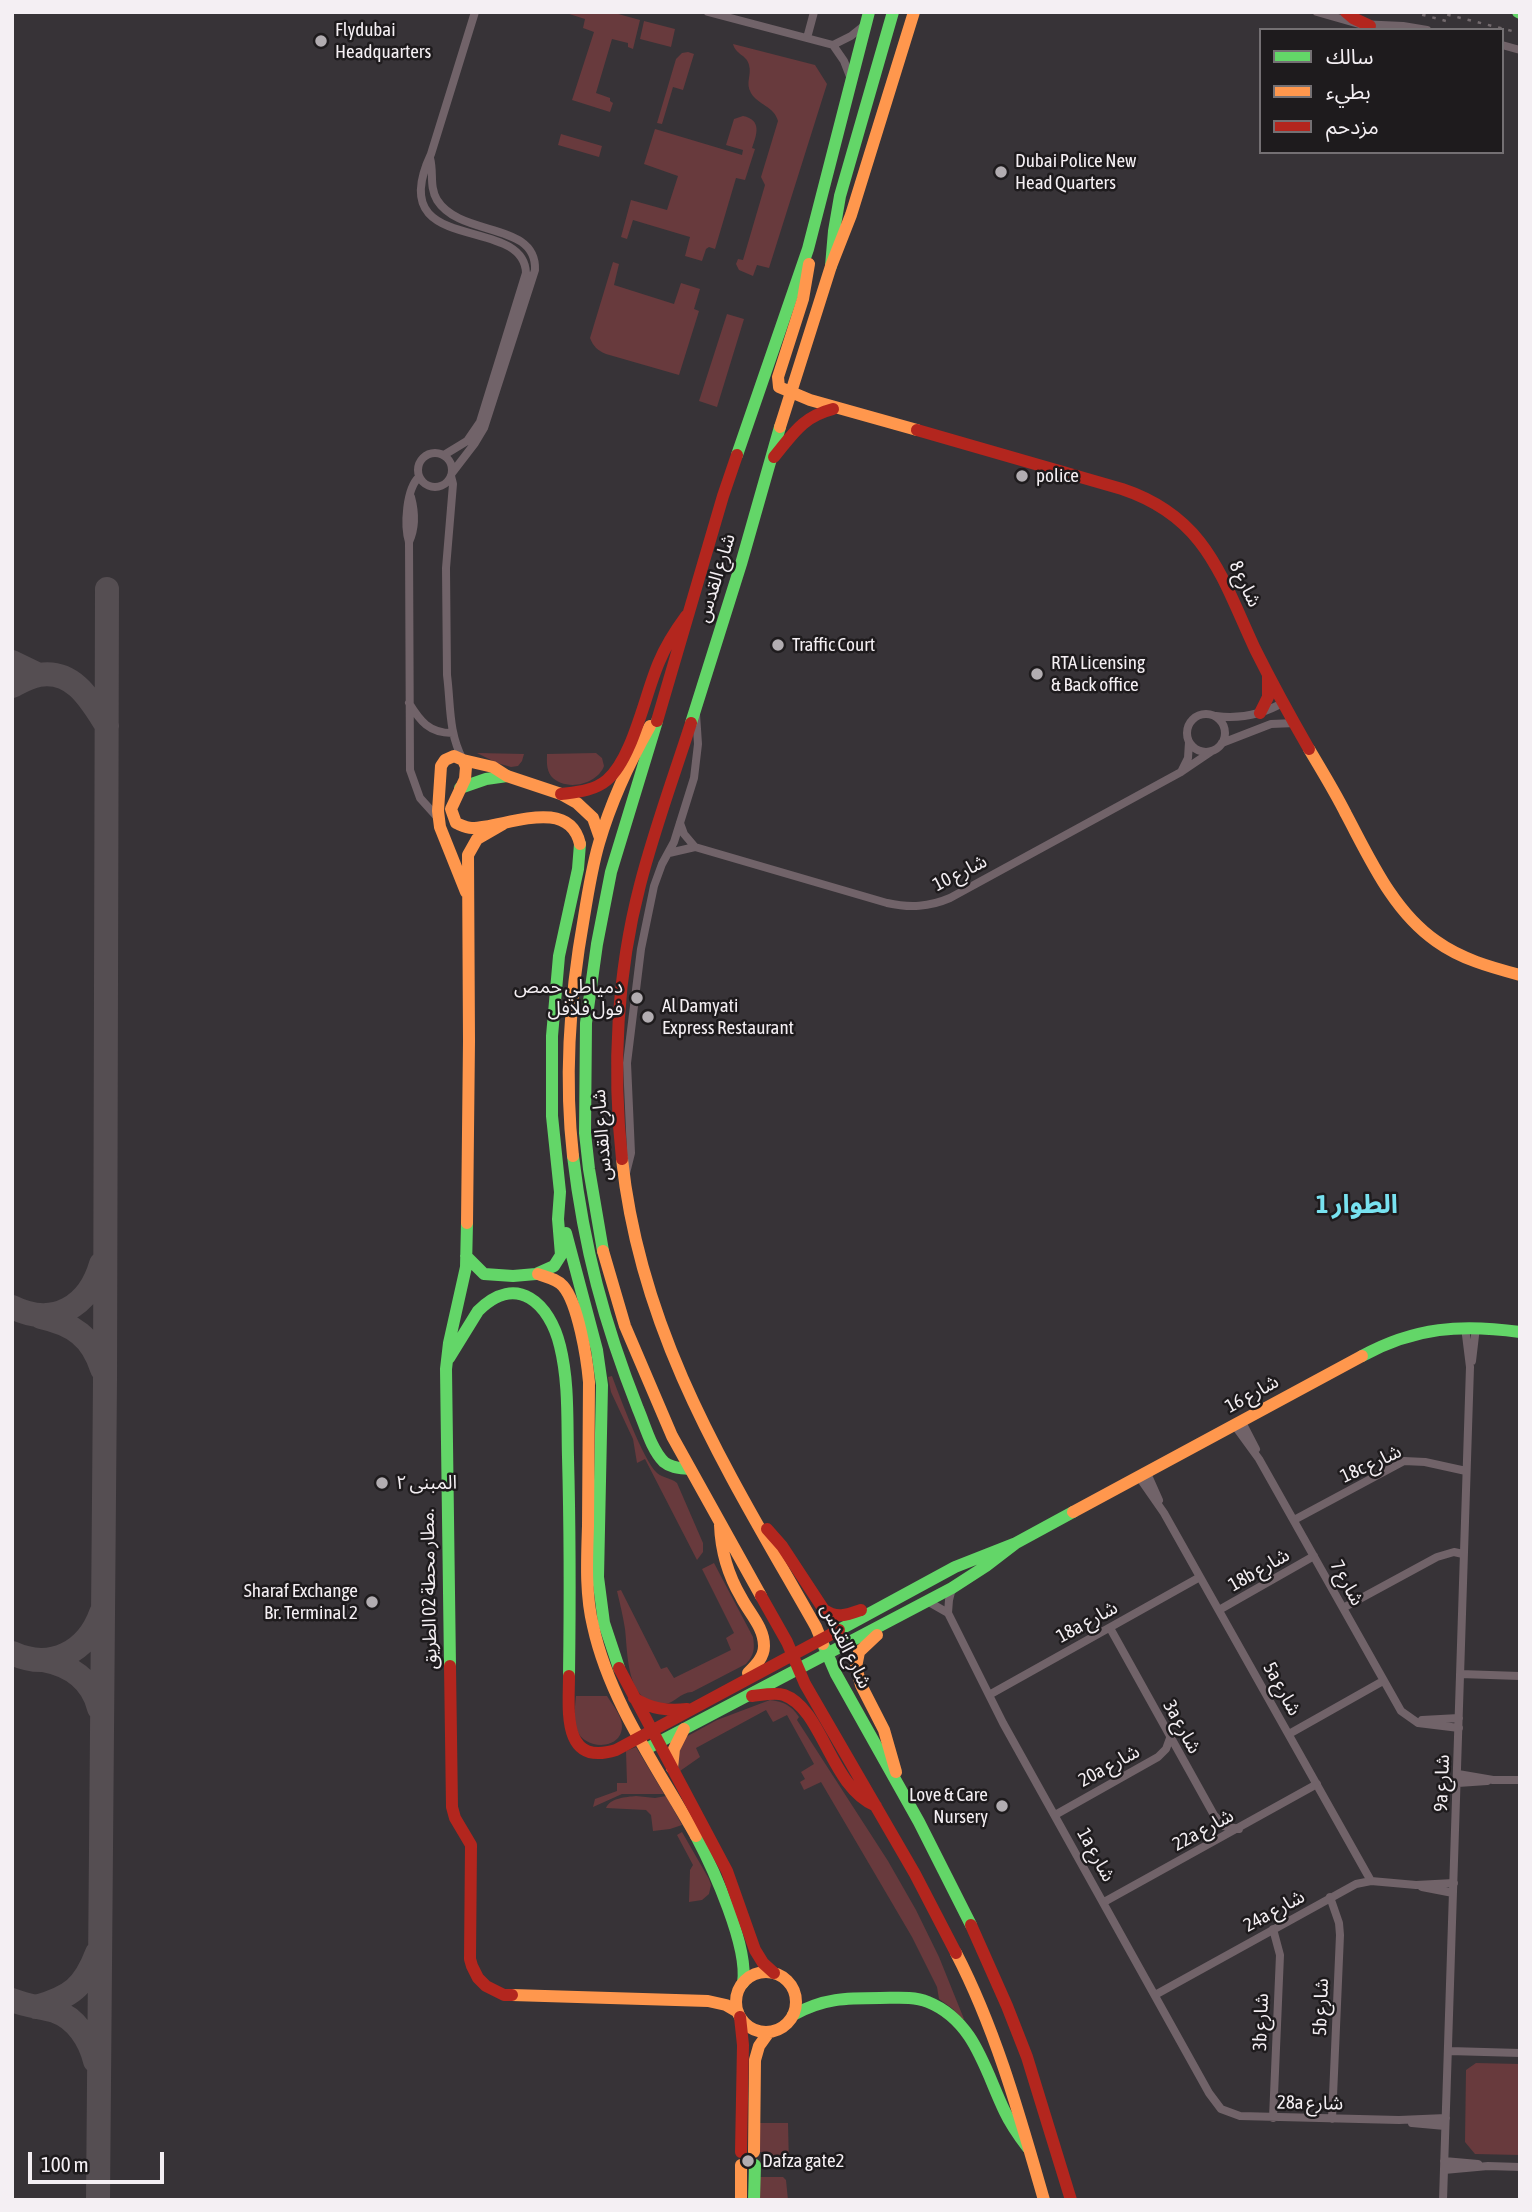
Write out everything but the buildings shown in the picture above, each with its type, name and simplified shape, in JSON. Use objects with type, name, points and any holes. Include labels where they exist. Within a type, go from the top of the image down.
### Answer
[{"type":"main road","points":[[831,266],[831,239],[852,152],[892,12]]},
{"type":"main road","name":"شارع القدس","points":[[914,12],[769,463],[741,564],[650,851],[626,955],[618,1037],[617,1085],[624,1179],[632,1231],[665,1340],[696,1412],[822,1639],[836,1674],[961,1903],[1007,2006],[1042,2100],[1072,2200]]},
{"type":"main road","points":[[1346,12],[1370,26]]},
{"type":"main road","name":"شارع القدس","points":[[868,18],[808,249],[723,496],[691,611],[611,872],[586,1023],[583,1097],[585,1133],[601,1242],[625,1326],[657,1405],[798,1669],[960,1959],[1002,2062],[1044,2200]]},
{"type":"main road","points":[[791,394],[782,390],[778,382],[807,281],[808,249]]},
{"type":"main road","name":"شارع 8","points":[[791,394],[1020,465],[1140,495],[1179,519],[1198,539],[1214,564],[1268,676],[1393,897],[1423,931],[1455,953],[1469,960],[1520,975]]},
{"type":"main road","points":[[769,463],[802,422],[816,414],[838,408]]},
{"type":"main road","points":[[561,794],[595,788],[616,769],[638,723],[658,663],[674,633],[691,611]]},
{"type":"main road","points":[[1260,713],[1268,697],[1268,676]]},
{"type":"main road","points":[[660,710],[621,782],[600,838],[578,943],[570,1020],[570,1123],[583,1226],[597,1291],[617,1354],[663,1461],[671,1466],[690,1469]]},
{"type":"main road","points":[[468,895],[448,850],[438,818],[443,762],[450,757],[493,767],[507,776],[561,794],[590,813],[600,838]]},
{"type":"main road","points":[[463,760],[467,774],[451,809],[459,824],[472,829],[539,815],[551,816],[570,824],[580,845],[564,932],[553,1022],[552,1110],[560,1195],[570,1250],[597,1349],[602,1385],[598,1577],[600,1602],[611,1648],[645,1733],[646,1749],[716,1876],[742,1952],[745,1970],[736,2000],[743,2045],[748,2158],[754,2200]]},
{"type":"main road","points":[[460,788],[486,779],[507,776]]},
{"type":"main road","points":[[446,1361],[463,1287],[466,1256],[468,855],[481,834],[503,824]]},
{"type":"main road","points":[[538,1274],[554,1266],[561,1255],[558,1218],[560,1195]]},
{"type":"main road","points":[[583,1226],[601,1242]]},
{"type":"main road","points":[[466,1256],[484,1274],[538,1274],[556,1280],[566,1290],[585,1355],[589,1382],[587,1591],[601,1659],[645,1733],[658,1742],[727,1871],[755,1950],[763,1963],[786,1980],[796,2003],[793,2015],[785,2026],[769,2032],[754,2030],[746,2025],[739,2015]]},
{"type":"main road","points":[[446,1361],[477,1312],[494,1297],[516,1293],[527,1296],[538,1301],[551,1319],[562,1358],[566,1403],[571,1527],[569,1726],[580,1746],[594,1753],[609,1753],[792,1654]]},
{"type":"main road","points":[[617,1354],[625,1326]]},
{"type":"main road","name":"شارع 16","points":[[792,1654],[967,1561],[1016,1543],[1393,1341],[1429,1330],[1471,1327],[1520,1332]]},
{"type":"main road","name":"مطار محطة 02 الطريق.","points":[[446,1361],[452,1807],[455,1818],[471,1845],[470,1959],[473,1970],[486,1987],[504,1995],[699,2000],[717,2002],[739,2015]]},
{"type":"main road","points":[[754,1517],[782,1546],[820,1606],[829,1614],[839,1617],[848,1615],[897,1597]]},
{"type":"main road","points":[[720,1522],[724,1562],[759,1627],[764,1644],[757,1665],[735,1685]]},
{"type":"main road","name":"شارع 16","points":[[798,1669],[952,1588],[1016,1543]]},
{"type":"main road","points":[[901,1789],[884,1731],[856,1667],[862,1647],[906,1613]]},
{"type":"main road","points":[[646,1749],[798,1669]]},
{"type":"main road","points":[[742,1698],[776,1693],[795,1699],[804,1708],[848,1784],[864,1801],[876,1807]]},
{"type":"main road","points":[[632,1696],[655,1709],[690,1709]]},
{"type":"main road","points":[[672,1768],[674,1749],[684,1729]]},
{"type":"main road","points":[[743,1983],[757,1973],[774,1973]]},
{"type":"main road","points":[[793,2015],[822,2000],[844,1997],[909,1998],[928,2002],[946,2011],[961,2024],[972,2040],[1010,2124],[1031,2151]]},
{"type":"main road","points":[[748,2129],[755,2060],[759,2046],[769,2032]]},
{"type":"main road","points":[[741,2200],[748,2158]]},
{"type":"street","points":[[444,455],[467,440],[480,422],[526,273],[521,255],[512,246],[445,226],[429,213],[424,204],[421,184],[425,165],[430,158],[475,12]]},
{"type":"street","points":[[708,12],[833,45],[844,61],[851,80]]},
{"type":"street","points":[[807,38],[814,12]]},
{"type":"street","points":[[1317,12],[1370,26],[1415,28]]},
{"type":"street","points":[[833,45],[851,36],[868,18]]},
{"type":"street","points":[[430,158],[432,190],[443,207],[460,220],[520,239],[531,249],[536,262],[536,270],[484,428],[470,450],[451,474],[445,484],[435,488],[425,485],[419,477],[418,464],[425,456],[435,453],[444,455],[449,461],[451,474],[453,489],[442,601],[442,639],[450,692],[452,733],[463,760]]},
{"type":"street","points":[[419,477],[412,486],[413,532],[409,542],[410,770],[421,798],[438,818]]},
{"type":"street","points":[[1181,772],[1188,758],[1188,726],[1194,718],[1203,713],[1238,718],[1260,713],[1283,702]]},
{"type":"street","points":[[409,703],[418,716],[438,733],[452,733]]},
{"type":"street","points":[[624,1179],[631,1153],[627,1063],[641,948],[654,886],[680,823],[696,767],[696,709]]},
{"type":"street","points":[[1216,716],[1225,731],[1222,743]]},
{"type":"street","points":[[1189,742],[1199,750],[1212,751],[1222,743],[1271,723],[1296,723]]},
{"type":"street","name":"شارع 10","points":[[669,853],[695,847],[874,899],[913,907],[938,903],[1181,772],[1212,751]]},
{"type":"street","points":[[680,823],[684,834],[695,847]]},
{"type":"street","name":"9a شارع","points":[[1443,2200],[1471,1327]]},
{"type":"street","name":"شارع 7","points":[[1238,1424],[1383,1681],[1401,1711],[1412,1720]]},
{"type":"street","name":"18c شارع","points":[[1294,1520],[1404,1461],[1425,1462],[1466,1471]]},
{"type":"street","name":"5a شارع","points":[[1143,1476],[1371,1881]]},
{"type":"street","points":[[1343,1608],[1437,1557],[1454,1552],[1463,1554]]},
{"type":"street","name":"18b شارع","points":[[1219,1611],[1314,1556]]},
{"type":"street","name":"18a شارع","points":[[989,1695],[1200,1577]]},
{"type":"street","points":[[927,1601],[948,1614],[952,1588]]},
{"type":"street","name":"1a شارع","points":[[948,1614],[1055,1815],[1209,2093],[1221,2109]]},
{"type":"street","name":"3a شارع","points":[[1110,1628],[1219,1821],[1224,1826],[1238,1829]]},
{"type":"street","points":[[1460,1674],[1520,1676]]},
{"type":"street","points":[[1289,1734],[1383,1681]]},
{"type":"street","points":[[1412,1720],[1459,1718]]},
{"type":"street","points":[[1412,1720],[1426,1725],[1459,1728]]},
{"type":"street","name":"20a شارع","points":[[1055,1815],[1158,1757],[1166,1749],[1170,1738]]},
{"type":"street","points":[[1458,1779],[1520,1780]]},
{"type":"street","name":"22a شارع","points":[[1104,1902],[1317,1784]]},
{"type":"street","name":"24a شارع","points":[[1155,1995],[1356,1884],[1371,1881],[1416,1885],[1453,1893]]},
{"type":"street","name":"24a شارع","points":[[1416,1885],[1454,1883]]},
{"type":"street","name":"5b شارع","points":[[1330,1897],[1340,1935],[1332,2119]]},
{"type":"street","name":"3b شارع","points":[[1273,1929],[1280,1955],[1273,2118]]},
{"type":"street","points":[[1449,2051],[1520,2053]]},
{"type":"street","name":"28a شارع","points":[[1221,2109],[1240,2116],[1273,2118],[1445,2122]]},
{"type":"street","points":[[1444,2161],[1520,2167]]},
{"type":"street","points":[[1444,2171],[1488,2166]]},
{"type":"shaded area","points":[[563,12],[611,12],[640,20],[633,49],[628,47],[628,43],[612,39],[596,93],[610,98],[613,103],[610,112],[572,100],[594,32],[583,28],[585,19]]},
{"type":"shaded area","points":[[644,21],[675,29],[671,47],[640,39]]},
{"type":"shaded area","points":[[733,44],[815,65],[827,84],[769,268],[757,265],[753,276],[739,270],[736,264],[738,259],[743,260],[765,185],[761,177],[778,121],[773,112],[751,93],[748,62],[736,51]]},
{"type":"shaded area","points":[[682,53],[694,54],[683,90],[673,87],[662,124],[657,123],[676,59]]},
{"type":"shaded area","points":[[743,116],[756,124],[752,148],[755,149],[745,180],[736,178],[715,249],[706,249],[702,261],[685,256],[690,237],[633,220],[627,239],[621,237],[631,200],[667,210],[678,176],[644,164],[655,129],[742,155],[743,150],[726,145],[734,119]]},
{"type":"shaded area","points":[[561,134],[602,146],[599,157],[558,145]]},
{"type":"shaded area","points":[[613,262],[619,264],[614,285],[674,304],[681,283],[700,289],[694,309],[699,311],[679,375],[606,354],[598,350],[590,338]]},
{"type":"shaded area","points":[[727,314],[744,319],[717,407],[699,401]]},
{"type":"shaded area","points":[[477,753],[524,754],[518,766],[511,767]]},
{"type":"shaded area","points":[[596,753],[602,758],[604,766],[595,778],[588,782],[564,784],[548,771],[547,754]]},
{"type":"shaded area","points":[[612,1376],[632,1428],[651,1466],[659,1475],[677,1483],[703,1543],[703,1552],[697,1560],[645,1459],[637,1463],[633,1439],[611,1392],[608,1377]]},
{"type":"shaded area","points":[[714,1563],[753,1637],[752,1655],[746,1664],[670,1703],[650,1702],[641,1695],[631,1676],[617,1591],[621,1590],[661,1669],[667,1667],[674,1678],[731,1650],[726,1638],[734,1633],[702,1569]]},
{"type":"shaded area","points":[[576,1696],[607,1696],[622,1722],[616,1740],[602,1745],[581,1737],[575,1722]]},
{"type":"shaded area","points":[[770,1700],[787,1705],[799,1717],[797,1720],[888,1861],[939,1957],[964,2019],[939,1999],[937,1987],[912,1937],[821,1782],[804,1790],[800,1782],[805,1779],[801,1772],[814,1764],[787,1715],[773,1722],[766,1710],[696,1748],[700,1757],[680,1771],[676,1762],[684,1738],[717,1720]]},
{"type":"shaded area","points":[[636,1747],[664,1794],[622,1794],[593,1807],[595,1799],[617,1791],[617,1783],[627,1783],[626,1751]]},
{"type":"shaded area","points":[[636,1796],[666,1796],[682,1825],[653,1831],[651,1815],[646,1810],[606,1808],[615,1800]]},
{"type":"shaded area","points":[[682,1832],[711,1885],[709,1894],[702,1900],[689,1902],[690,1870],[693,1865],[677,1835]]},
{"type":"shaded area","points":[[1476,2063],[1520,2064],[1520,2155],[1475,2154],[1465,2142],[1466,2070]]},
{"type":"shaded area","points":[[759,2123],[788,2123],[789,2165],[764,2165],[764,2152],[759,2152]]},
{"type":"shaded area","points":[[757,2177],[783,2177],[786,2180],[788,2200],[757,2200]]},
{"type":"taxiway","points":[[98,2200],[105,1380],[107,589]]},
{"type":"taxiway","points":[[12,662],[39,675]]},
{"type":"taxiway","points":[[12,686],[36,676],[51,674],[62,677],[72,682],[88,697],[107,726]]},
{"type":"taxiway","points":[[12,1307],[42,1315],[68,1309],[79,1302],[88,1291],[101,1264]]},
{"type":"taxiway","points":[[41,1317],[63,1324],[80,1334],[93,1348],[102,1369]]},
{"type":"taxiway","points":[[12,1653],[40,1660],[54,1659],[66,1654],[87,1638],[101,1613]]},
{"type":"taxiway","points":[[43,1660],[53,1662],[78,1675],[91,1689],[99,1708]]},
{"type":"taxiway","points":[[36,2007],[75,1989],[87,1974],[97,1953]]},
{"type":"taxiway","points":[[12,2000],[63,2014],[76,2024],[86,2038],[95,2061]]},
{"type":"railway","points":[[1412,12],[1446,21]]},
{"type":"railway","points":[[1437,12],[1500,28]]},
{"type":"railway","points":[[1504,29],[1520,33]]},
{"type":"traffic: fast","points":[[737,455],[808,249],[869,12]]},
{"type":"traffic: fast","points":[[831,266],[840,196],[893,12]]},
{"type":"traffic: fast","points":[[691,723],[780,427]]},
{"type":"traffic: fast","points":[[603,1251],[585,1133],[586,1023],[611,872],[657,721]]},
{"type":"traffic: fast","points":[[460,788],[486,779],[507,776]]},
{"type":"traffic: fast","points":[[466,1256],[484,1274],[513,1276],[536,1274],[554,1266],[561,1255],[558,1219],[560,1192],[552,1116],[552,1036],[559,956],[578,869],[580,844]]},
{"type":"traffic: fast","points":[[573,1156],[589,1254],[605,1315],[626,1377],[659,1457],[670,1465],[689,1469]]},
{"type":"traffic: fast","points":[[450,1666],[446,1369],[466,1267],[467,1223]]},
{"type":"traffic: fast","points":[[566,1233],[597,1350],[602,1385],[598,1577],[604,1623],[619,1668]]},
{"type":"traffic: fast","points":[[449,1358],[478,1311],[492,1300],[506,1294],[530,1298],[540,1306],[555,1331],[563,1360],[567,1401],[569,1676]]},
{"type":"traffic: fast","points":[[1362,1356],[1401,1339],[1439,1330],[1478,1328],[1520,1332]]},
{"type":"traffic: fast","points":[[646,1749],[952,1588],[1016,1543],[1073,1512]]},
{"type":"traffic: fast","points":[[839,1630],[955,1567],[1016,1543]]},
{"type":"traffic: fast","points":[[823,1644],[836,1674],[919,1822],[971,1925]]},
{"type":"traffic: fast","points":[[696,1836],[720,1887],[735,1929],[741,1949],[743,1983]]},
{"type":"traffic: fast","points":[[793,2015],[825,2002],[856,1998],[916,1999],[944,2010],[968,2034],[1007,2117],[1028,2148]]},
{"type":"traffic: fast","points":[[754,2200],[755,2165]]},
{"type":"traffic: slow","points":[[780,427],[831,266],[851,215],[914,12]]},
{"type":"traffic: slow","points":[[809,264],[803,299],[778,377],[779,387],[810,400],[917,430]]},
{"type":"traffic: slow","points":[[573,1156],[569,1096],[570,1036],[575,976],[589,889],[609,813],[650,726]]},
{"type":"traffic: slow","points":[[1309,749],[1384,883],[1407,915],[1436,941],[1455,953],[1520,975]]},
{"type":"traffic: slow","points":[[466,892],[440,827],[438,811],[441,766],[445,760],[454,756],[463,760],[466,767],[465,779],[451,809],[456,823],[472,828],[549,817],[563,821],[574,829],[580,844]]},
{"type":"traffic: slow","points":[[463,760],[493,767],[507,776],[561,794],[577,803],[593,818],[600,838]]},
{"type":"traffic: slow","points":[[467,1223],[468,855],[477,839],[503,824]]},
{"type":"traffic: slow","points":[[622,1159],[632,1224],[648,1286],[669,1346],[722,1459],[823,1644]]},
{"type":"traffic: slow","points":[[603,1251],[625,1326],[672,1436],[761,1596]]},
{"type":"traffic: slow","points":[[538,1274],[558,1282],[568,1294],[581,1332],[586,1360],[589,1382],[587,1563],[593,1626],[611,1682],[623,1708],[696,1836]]},
{"type":"traffic: slow","points":[[1073,1512],[1362,1356]]},
{"type":"traffic: slow","points":[[720,1525],[729,1571],[736,1589],[759,1626],[763,1639],[764,1650],[761,1657],[748,1673]]},
{"type":"traffic: slow","points":[[877,1635],[859,1652],[856,1667],[861,1685],[884,1730],[896,1772]]},
{"type":"traffic: slow","points":[[672,1768],[674,1749],[684,1729]]},
{"type":"traffic: slow","points":[[956,1953],[995,2043],[1044,2200]]},
{"type":"traffic: slow","points":[[766,1972],[783,1977],[791,1985],[796,2002],[791,2019],[783,2027],[766,2032],[749,2027],[741,2019],[736,2002],[741,1985],[749,1977],[766,1972]]},
{"type":"traffic: slow","points":[[512,1995],[708,2001],[726,2005],[738,2012]]},
{"type":"traffic: slow","points":[[754,2152],[755,2060],[759,2046],[769,2032]]},
{"type":"traffic: slow","points":[[741,2165],[741,2200]]},
{"type":"traffic: jam","points":[[1346,12],[1370,26]]},
{"type":"traffic: jam","points":[[774,457],[806,422],[833,409]]},
{"type":"traffic: jam","points":[[917,430],[1122,489],[1150,501],[1173,516],[1192,533],[1220,574],[1261,662],[1309,749]]},
{"type":"traffic: jam","points":[[657,721],[737,455]]},
{"type":"traffic: jam","points":[[561,794],[597,787],[616,770],[638,725],[662,656],[686,616]]},
{"type":"traffic: jam","points":[[1260,713],[1268,697],[1268,676]]},
{"type":"traffic: jam","points":[[622,1159],[617,1056],[626,952],[646,864],[691,723]]},
{"type":"traffic: jam","points":[[767,1529],[782,1546],[824,1610],[838,1615],[861,1610]]},
{"type":"traffic: jam","points":[[761,1596],[787,1642],[805,1684],[915,1874],[956,1953]]},
{"type":"traffic: jam","points":[[569,1676],[569,1718],[577,1743],[585,1750],[598,1753],[616,1750],[839,1630]]},
{"type":"traffic: jam","points":[[450,1666],[452,1807],[455,1818],[471,1845],[470,1959],[478,1978],[486,1986],[504,1995],[512,1995]]},
{"type":"traffic: jam","points":[[619,1668],[727,1871],[755,1950],[763,1963],[774,1973]]},
{"type":"traffic: jam","points":[[752,1696],[780,1694],[797,1703],[818,1731],[848,1783],[860,1796],[876,1806]]},
{"type":"traffic: jam","points":[[634,1698],[659,1708],[687,1709]]},
{"type":"traffic: jam","points":[[971,1925],[1027,2057],[1071,2200]]},
{"type":"traffic: jam","points":[[740,2017],[743,2045],[741,2152]]},
{"type":"place","name":"Flydubai Headquarters","points":[[321,41]]},
{"type":"place","name":"Dubai Police New Head Quarters","points":[[1001,172]]},
{"type":"place","name":"police","points":[[1022,476]]},
{"type":"place","name":"Traffic Court","points":[[778,645]]},
{"type":"place","name":"RTA Licensing & Back office","points":[[1037,674]]},
{"type":"place","name":"دمياطي حمص فول فلافل","points":[[637,998]]},
{"type":"place","name":"Al Damyati Express Restaurant","points":[[648,1017]]},
{"type":"place","name":"المبنى ٢","points":[[382,1483]]},
{"type":"place","name":"Sharaf Exchange Br. Terminal 2","points":[[372,1602]]},
{"type":"place","name":"Love & Care Nursery","points":[[1002,1806]]},
{"type":"place","name":"Dafza gate2","points":[[748,2161]]},
{"type":"district","name":"الطوار 1","points":[[1357,1205]]}]
